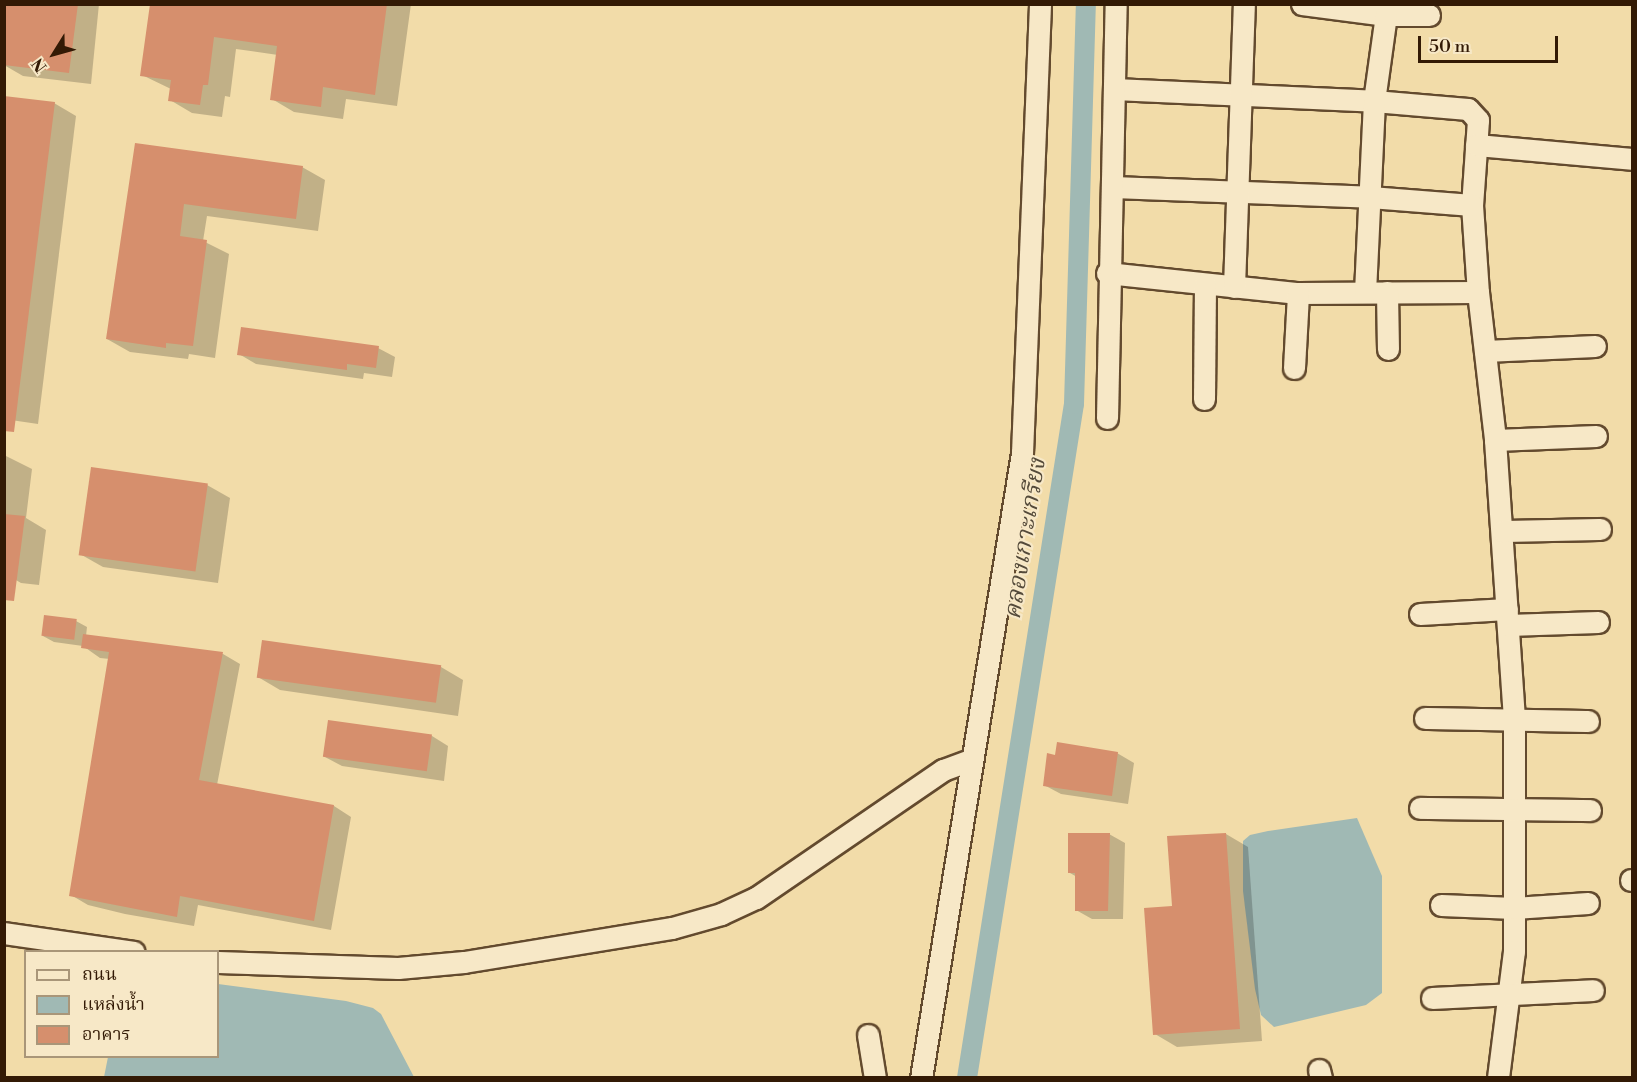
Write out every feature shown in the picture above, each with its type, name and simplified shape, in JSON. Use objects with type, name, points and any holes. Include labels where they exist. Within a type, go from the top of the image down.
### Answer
[{"type":"street","points":[[921,1077],[1022,453],[1040,4]]},
{"type":"street","points":[[1107,418],[1107,273],[1113,187],[1116,4]]},
{"type":"street","points":[[1234,287],[1244,4]]},
{"type":"street","points":[[1302,4],[1386,15],[1429,15]]},
{"type":"street","points":[[1365,292],[1374,100],[1386,15]]},
{"type":"street","points":[[1114,89],[1374,100],[1468,109],[1478,120],[1472,205],[1478,292],[1503,531],[1514,720],[1514,908],[1509,993],[1498,1077]]},
{"type":"street","points":[[1476,145],[1632,159]]},
{"type":"street","points":[[1113,187],[1370,197],[1472,205]]},
{"type":"street","points":[[1107,273],[1298,293],[1478,292]]},
{"type":"street","points":[[1204,399],[1205,284]]},
{"type":"street","points":[[1387,292],[1388,349]]},
{"type":"street","points":[[1294,368],[1298,293]]},
{"type":"street","points":[[1485,351],[1595,346]]},
{"type":"street","points":[[1495,440],[1596,436]]},
{"type":"street","points":[[1503,531],[1600,529]]},
{"type":"street","points":[[1420,614],[1598,622]]},
{"type":"street","points":[[1425,718],[1588,721]]},
{"type":"street","points":[[219,962],[398,968],[464,962],[672,928],[721,914],[756,898],[943,770],[971,760]]},
{"type":"street","points":[[1420,808],[1514,811],[1590,810]]},
{"type":"street","points":[[1441,906],[1514,908],[1588,903]]},
{"type":"street","points":[[4,933],[127,950]]},
{"type":"street","points":[[1432,998],[1593,990]]},
{"type":"street","points":[[868,1035],[875,1077]]},
{"type":"water","points":[[1357,818],[1382,876],[1382,993],[1366,1005],[1274,1027],[1261,1015],[1255,989],[1243,891],[1243,841],[1250,835],[1268,831]]},
{"type":"water","points":[[219,984],[346,1001],[373,1008],[381,1014],[414,1077],[104,1077],[108,1058],[219,1058]]},
{"type":"building","points":[[4,4],[78,4],[69,73],[4,65]]},
{"type":"building","points":[[150,4],[387,4],[375,95],[323,87],[321,107],[270,100],[277,46],[214,37],[208,85],[203,85],[200,105],[168,101],[171,80],[140,76]]},
{"type":"building","points":[[4,96],[55,102],[14,432],[4,431]]},
{"type":"building","points":[[135,143],[303,166],[296,219],[184,204],[180,236],[207,240],[193,346],[166,343],[166,348],[106,339]]},
{"type":"building","points":[[241,327],[379,346],[376,368],[347,364],[347,370],[237,355]]},
{"type":"building","points":[[91,467],[208,483],[195,572],[79,555]]},
{"type":"building","points":[[4,514],[25,516],[14,601],[4,600]]},
{"type":"building","points":[[44,615],[77,619],[74,640],[41,636]]},
{"type":"building","points":[[83,634],[223,652],[199,780],[334,805],[314,921],[180,896],[177,917],[69,896],[109,652],[81,648]]},
{"type":"building","points":[[262,640],[441,665],[436,703],[257,678]]},
{"type":"building","points":[[328,720],[432,735],[427,771],[323,757]]},
{"type":"building","points":[[1057,742],[1118,752],[1112,796],[1043,786],[1047,753],[1055,755]]},
{"type":"building","points":[[1068,833],[1110,833],[1108,911],[1075,911],[1075,873],[1068,873]]},
{"type":"building","points":[[1226,833],[1240,1029],[1153,1035],[1144,908],[1172,906],[1167,836]]},
{"type":"waterway","name":"คลองเกาะเกรียง","points":[[967,1078],[1074,404],[1086,4]]}]
